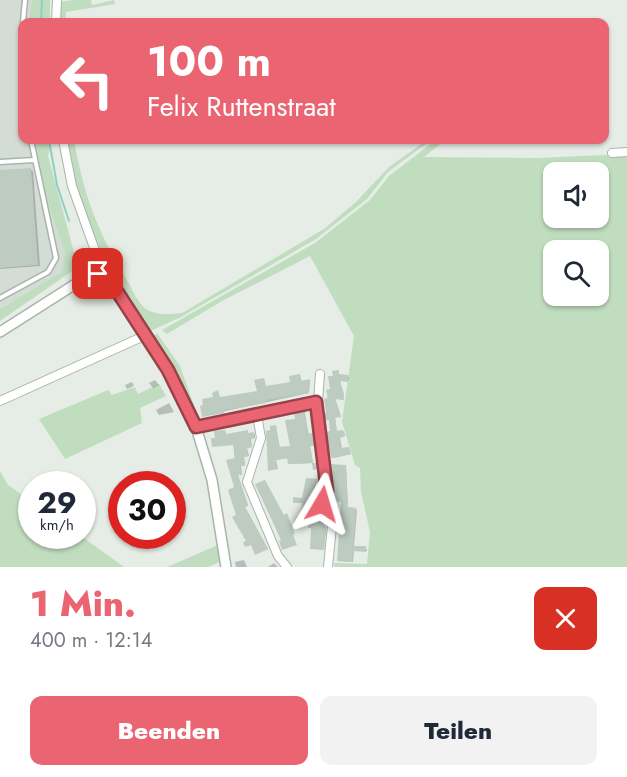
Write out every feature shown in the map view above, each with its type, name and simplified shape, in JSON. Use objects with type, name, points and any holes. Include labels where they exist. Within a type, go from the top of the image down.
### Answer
[{"type":"street","points":[[56,18],[57,0]]},
{"type":"street","points":[[64,144],[72,186],[98,260],[98,274]]},
{"type":"street","points":[[612,153],[627,152]]},
{"type":"street","points":[[0,332],[87,276],[98,274],[109,280],[168,370],[196,427],[212,480],[226,567]]},
{"type":"street","points":[[0,401],[144,336]]},
{"type":"street","points":[[320,374],[320,389],[316,402],[327,491],[322,504],[332,526],[328,567]]},
{"type":"street","points":[[196,427],[316,402]]},
{"type":"street","points":[[257,415],[261,438],[246,482],[278,556],[287,567]]},
{"type":"lane","points":[[23,18],[25,0]]},
{"type":"lane","points":[[0,298],[48,272],[55,262],[56,253],[32,144]]},
{"type":"lane","points":[[0,162],[34,160]]},
{"type":"shaded area","points":[[0,0],[44,0],[42,18],[18,18],[18,144],[42,144],[66,250],[61,272],[0,309]]},
{"type":"green space","points":[[32,0],[50,0],[50,18],[30,18]]},
{"type":"green space","points":[[91,0],[92,5],[114,0],[115,4],[66,12],[65,18],[60,18],[60,2]]},
{"type":"green space","points":[[36,144],[51,144],[48,156],[78,267],[0,321],[0,309],[61,272],[65,253],[41,182]]},
{"type":"green space","points":[[67,144],[75,144],[82,179],[100,230],[136,297],[146,309],[159,314],[168,314],[182,313],[324,229],[356,202],[389,167],[421,144],[426,144],[388,172],[367,199],[316,239],[181,317],[150,331],[145,329],[130,305],[106,260],[87,217]]},
{"type":"green space","points":[[431,144],[440,144],[424,157],[537,158],[627,154],[627,567],[335,567],[334,563],[367,564],[370,532],[361,492],[360,468],[355,465],[342,422],[354,336],[310,256],[222,301],[167,334],[162,330],[315,243],[370,200],[389,176]]},
{"type":"green space","points":[[157,333],[180,366],[196,411],[152,338]]},
{"type":"green space","points":[[159,384],[166,396],[140,408],[142,423],[65,459],[39,419],[108,390],[112,395],[135,387],[138,394]]},
{"type":"green space","points":[[0,471],[8,485],[18,492],[18,549],[96,549],[96,547],[124,567],[0,567]]},
{"type":"green space","points":[[218,545],[222,561],[208,567],[167,567]]},
{"type":"building","points":[[31,168],[38,265],[0,268],[0,170]]},
{"type":"building","points":[[339,370],[339,374],[348,375],[348,382],[340,381],[344,394],[343,400],[335,399],[341,417],[335,418],[337,431],[343,430],[345,436],[339,438],[341,448],[349,447],[350,454],[331,458],[326,432],[330,431],[329,420],[324,421],[323,414],[326,412],[324,399],[328,398],[326,390],[330,389],[328,376],[333,376],[332,371]]},
{"type":"building","points":[[300,374],[301,381],[310,379],[309,393],[266,400],[266,403],[224,410],[224,413],[202,417],[200,406],[203,405],[202,399],[213,397],[212,393],[218,390],[220,397],[257,391],[254,380],[264,378],[266,386],[290,382],[289,376]]},
{"type":"building","points":[[305,411],[308,434],[313,433],[315,445],[310,446],[313,463],[317,463],[318,469],[313,470],[312,463],[288,464],[287,458],[276,460],[277,469],[268,471],[266,431],[270,430],[270,426],[276,425],[279,447],[290,446],[285,420],[295,419],[294,413]]},
{"type":"building","points":[[225,430],[226,434],[248,430],[248,433],[254,432],[255,438],[250,439],[252,447],[247,448],[248,456],[244,457],[245,466],[240,466],[241,475],[238,475],[248,505],[245,507],[268,549],[255,555],[251,545],[245,547],[243,542],[246,541],[232,517],[236,515],[228,490],[234,487],[226,460],[235,458],[233,445],[212,447],[211,438],[215,438],[214,431]]},
{"type":"building","points":[[330,464],[346,465],[348,507],[356,508],[353,546],[366,546],[366,552],[353,551],[352,562],[337,561],[341,502],[332,501]]},
{"type":"building","points":[[306,478],[319,479],[321,490],[318,490],[316,506],[317,517],[321,517],[326,528],[324,550],[310,549],[311,528],[308,528],[308,511],[301,511],[302,503],[293,503],[293,497],[302,498]]},
{"type":"building","points":[[265,480],[284,515],[287,513],[297,545],[282,550],[279,541],[281,540],[255,484]]},
{"type":"waterway","points":[[41,18],[42,0]]},
{"type":"waterway","points":[[50,144],[57,185],[69,221]]},
{"type":"route","points":[[98,274],[105,276],[111,282],[168,370],[196,427],[316,402],[327,491],[322,504]]}]
